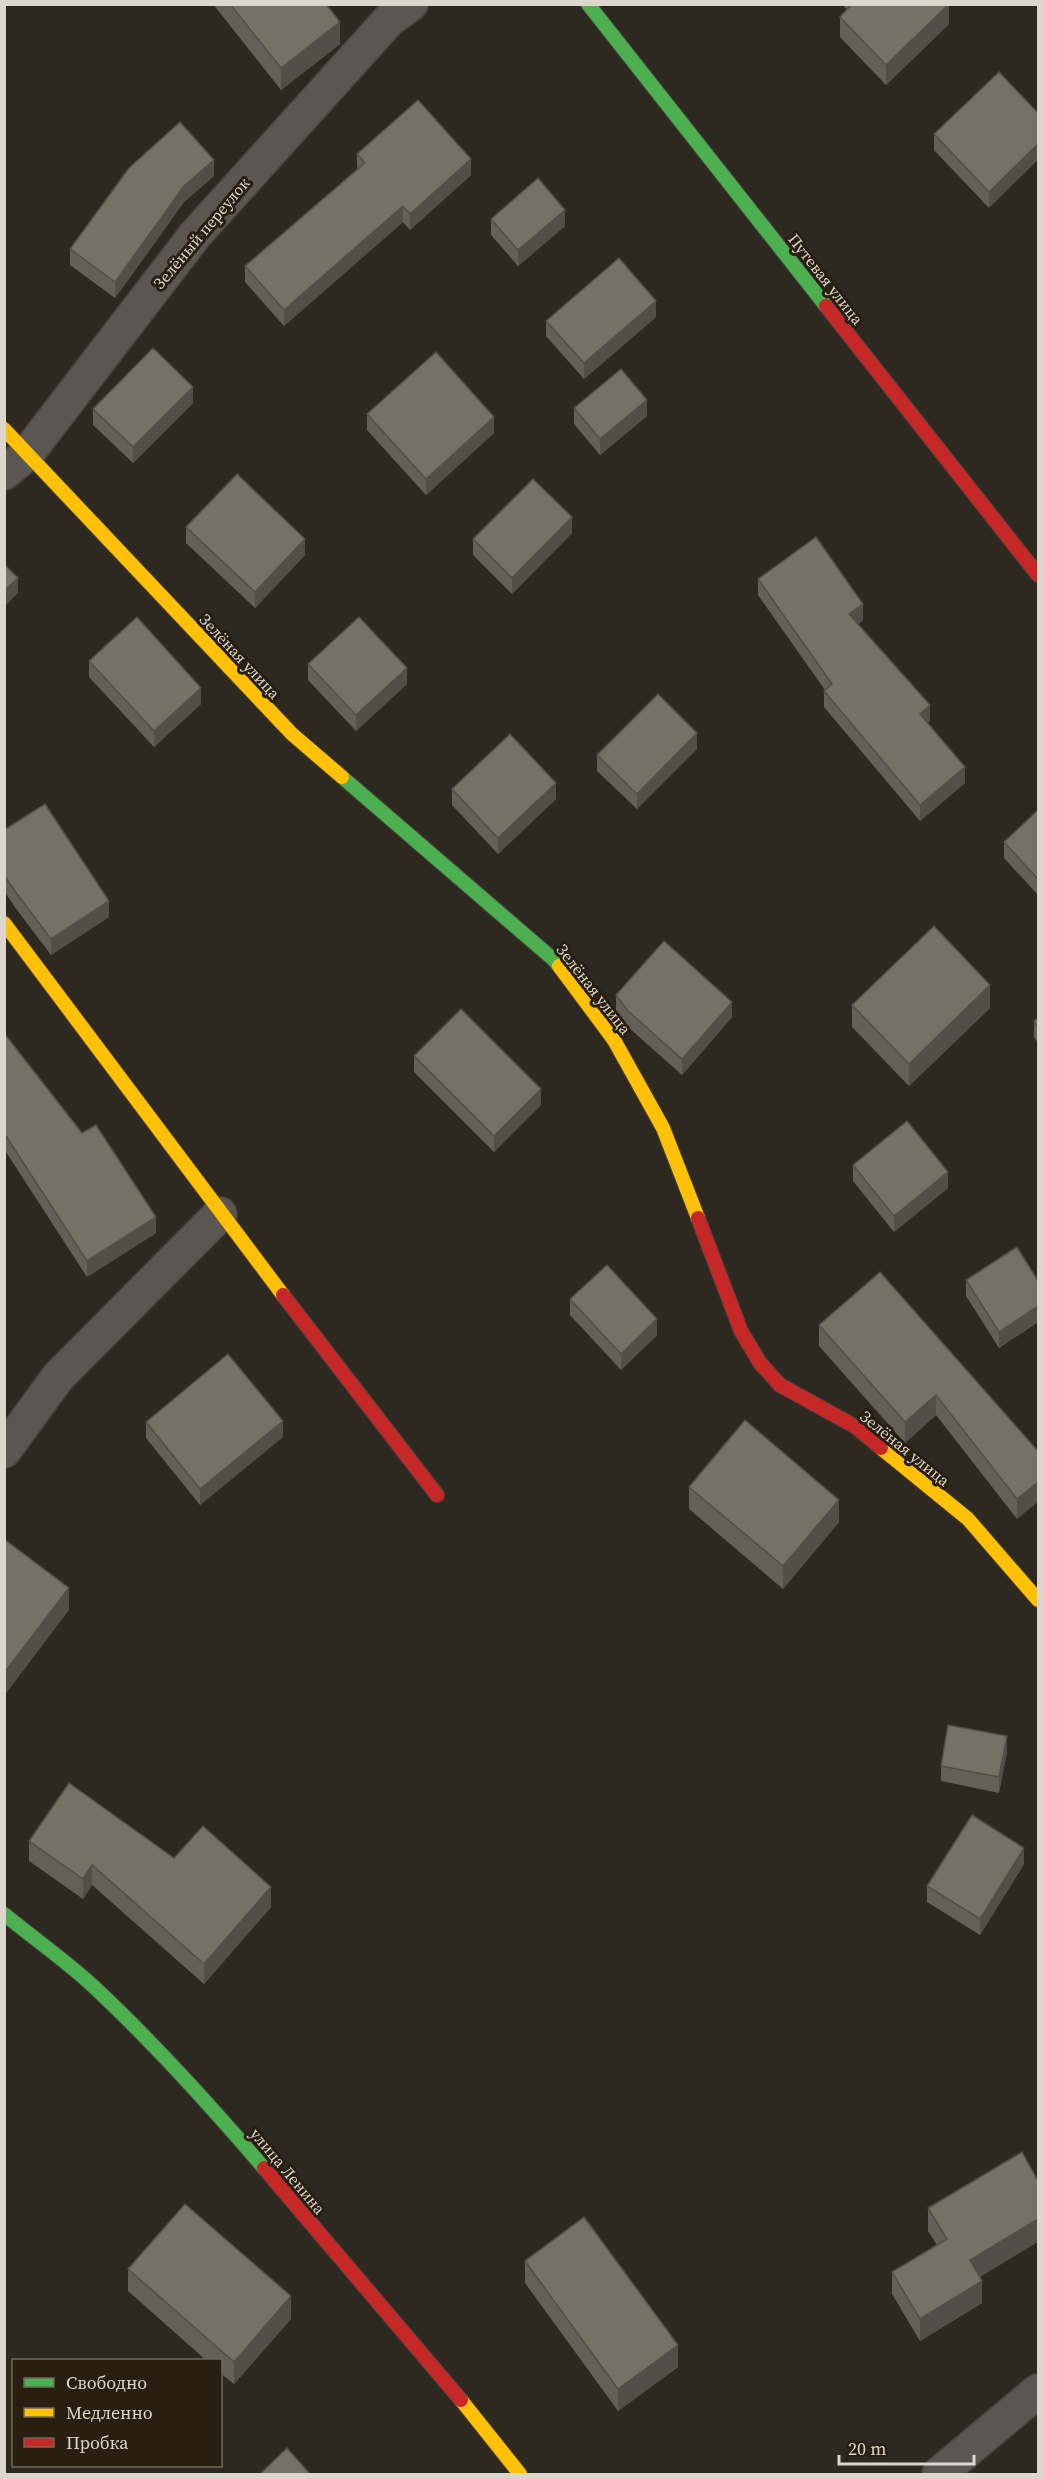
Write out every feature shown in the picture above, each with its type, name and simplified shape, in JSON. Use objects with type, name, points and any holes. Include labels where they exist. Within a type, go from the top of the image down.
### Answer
[{"type":"street","name":"Зелёный переулок","points":[[16,464],[195,234],[389,20],[411,4]]},
{"type":"street","name":"Путевая улица","points":[[588,4],[1038,575]]},
{"type":"street","name":"Зелёная улица","points":[[4,429],[16,464],[292,734],[553,959],[614,1040],[663,1128],[741,1331],[760,1363],[780,1385],[856,1427],[968,1520],[1038,1600]]},
{"type":"street","points":[[4,923],[220,1214],[437,1495]]},
{"type":"street","points":[[4,1451],[58,1377],[220,1214]]},
{"type":"street","name":"улица Ленина","points":[[4,1914],[91,1984],[151,2043],[219,2116],[462,2400],[520,2475]]},
{"type":"street","points":[[939,2475],[1038,2391]]},
{"type":"building","points":[[230,4],[326,4],[340,22],[281,68]]},
{"type":"building","points":[[852,4],[949,4],[886,65],[840,17]]},
{"type":"building","points":[[999,72],[1038,113],[1038,144],[989,192],[934,134]]},
{"type":"building","points":[[418,100],[471,159],[410,214],[403,206],[284,310],[245,266],[365,163],[357,154]]},
{"type":"building","points":[[180,122],[214,160],[184,186],[115,282],[70,249],[129,168]]},
{"type":"building","points":[[538,178],[565,210],[518,250],[491,219]]},
{"type":"building","points":[[619,258],[656,301],[584,363],[546,321]]},
{"type":"building","points":[[153,348],[193,387],[133,447],[93,409]]},
{"type":"building","points":[[436,352],[494,417],[426,479],[367,414]]},
{"type":"building","points":[[621,369],[647,400],[600,439],[574,408]]},
{"type":"building","points":[[237,474],[305,539],[255,592],[186,527]]},
{"type":"building","points":[[533,479],[572,517],[512,578],[473,539]]},
{"type":"building","points":[[816,537],[863,604],[849,614],[930,705],[920,714],[965,767],[920,805],[824,691],[832,684],[758,579]]},
{"type":"building","points":[[4,564],[18,578],[4,591]]},
{"type":"building","points":[[137,617],[201,688],[154,731],[89,661]]},
{"type":"building","points":[[359,617],[407,668],[356,715],[308,664]]},
{"type":"building","points":[[658,694],[697,733],[637,794],[597,755]]},
{"type":"building","points":[[510,734],[556,783],[498,838],[452,789]]},
{"type":"building","points":[[45,804],[109,901],[51,939],[4,875],[4,830]]},
{"type":"building","points":[[1038,810],[1038,879],[1004,842]]},
{"type":"building","points":[[934,926],[990,985],[909,1064],[852,1005]]},
{"type":"building","points":[[664,941],[732,1002],[682,1059],[628,1011],[616,995]]},
{"type":"building","points":[[461,1009],[541,1089],[494,1136],[414,1056]]},
{"type":"building","points":[[4,1033],[82,1133],[96,1125],[156,1217],[87,1261],[4,1133]]},
{"type":"building","points":[[907,1121],[948,1172],[894,1216],[853,1165]]},
{"type":"building","points":[[1017,1247],[1038,1281],[1038,1306],[999,1332],[966,1280]]},
{"type":"building","points":[[607,1265],[657,1319],[621,1354],[570,1299]]},
{"type":"building","points":[[880,1272],[1038,1451],[1038,1482],[1017,1499],[936,1395],[905,1422],[819,1325]]},
{"type":"building","points":[[228,1354],[283,1421],[200,1489],[146,1422]]},
{"type":"building","points":[[745,1420],[839,1500],[783,1566],[689,1487]]},
{"type":"building","points":[[4,1539],[69,1588],[4,1673]]},
{"type":"building","points":[[948,1725],[1007,1736],[999,1777],[941,1766]]},
{"type":"building","points":[[69,1783],[174,1858],[203,1826],[271,1887],[204,1964],[92,1865],[83,1879],[29,1841]]},
{"type":"building","points":[[972,1815],[1024,1848],[980,1919],[927,1886]]},
{"type":"building","points":[[1022,2152],[1038,2181],[1038,2219],[970,2260],[982,2281],[920,2319],[892,2272],[947,2239],[928,2208]]},
{"type":"building","points":[[185,2204],[291,2296],[234,2362],[128,2269]]},
{"type":"building","points":[[584,2217],[678,2345],[618,2389],[525,2261]]},
{"type":"building","points":[[287,2448],[311,2475],[259,2475]]},
{"type":"traffic: fast","points":[[588,4],[826,306]]},
{"type":"traffic: fast","points":[[342,777],[559,966]]},
{"type":"traffic: fast","points":[[4,1914],[71,1967],[116,2008],[181,2075],[264,2168]]},
{"type":"traffic: slow","points":[[4,429],[292,734],[342,777]]},
{"type":"traffic: slow","points":[[4,923],[283,1295]]},
{"type":"traffic: slow","points":[[559,966],[614,1040],[663,1128],[698,1218]]},
{"type":"traffic: slow","points":[[881,1448],[968,1519],[1038,1600]]},
{"type":"traffic: slow","points":[[461,2400],[520,2474]]},
{"type":"traffic: jam","points":[[826,306],[1038,575]]},
{"type":"traffic: jam","points":[[698,1218],[741,1331],[760,1363],[780,1385],[856,1427],[881,1448]]},
{"type":"traffic: jam","points":[[283,1295],[437,1495]]},
{"type":"traffic: jam","points":[[264,2168],[461,2400]]}]
